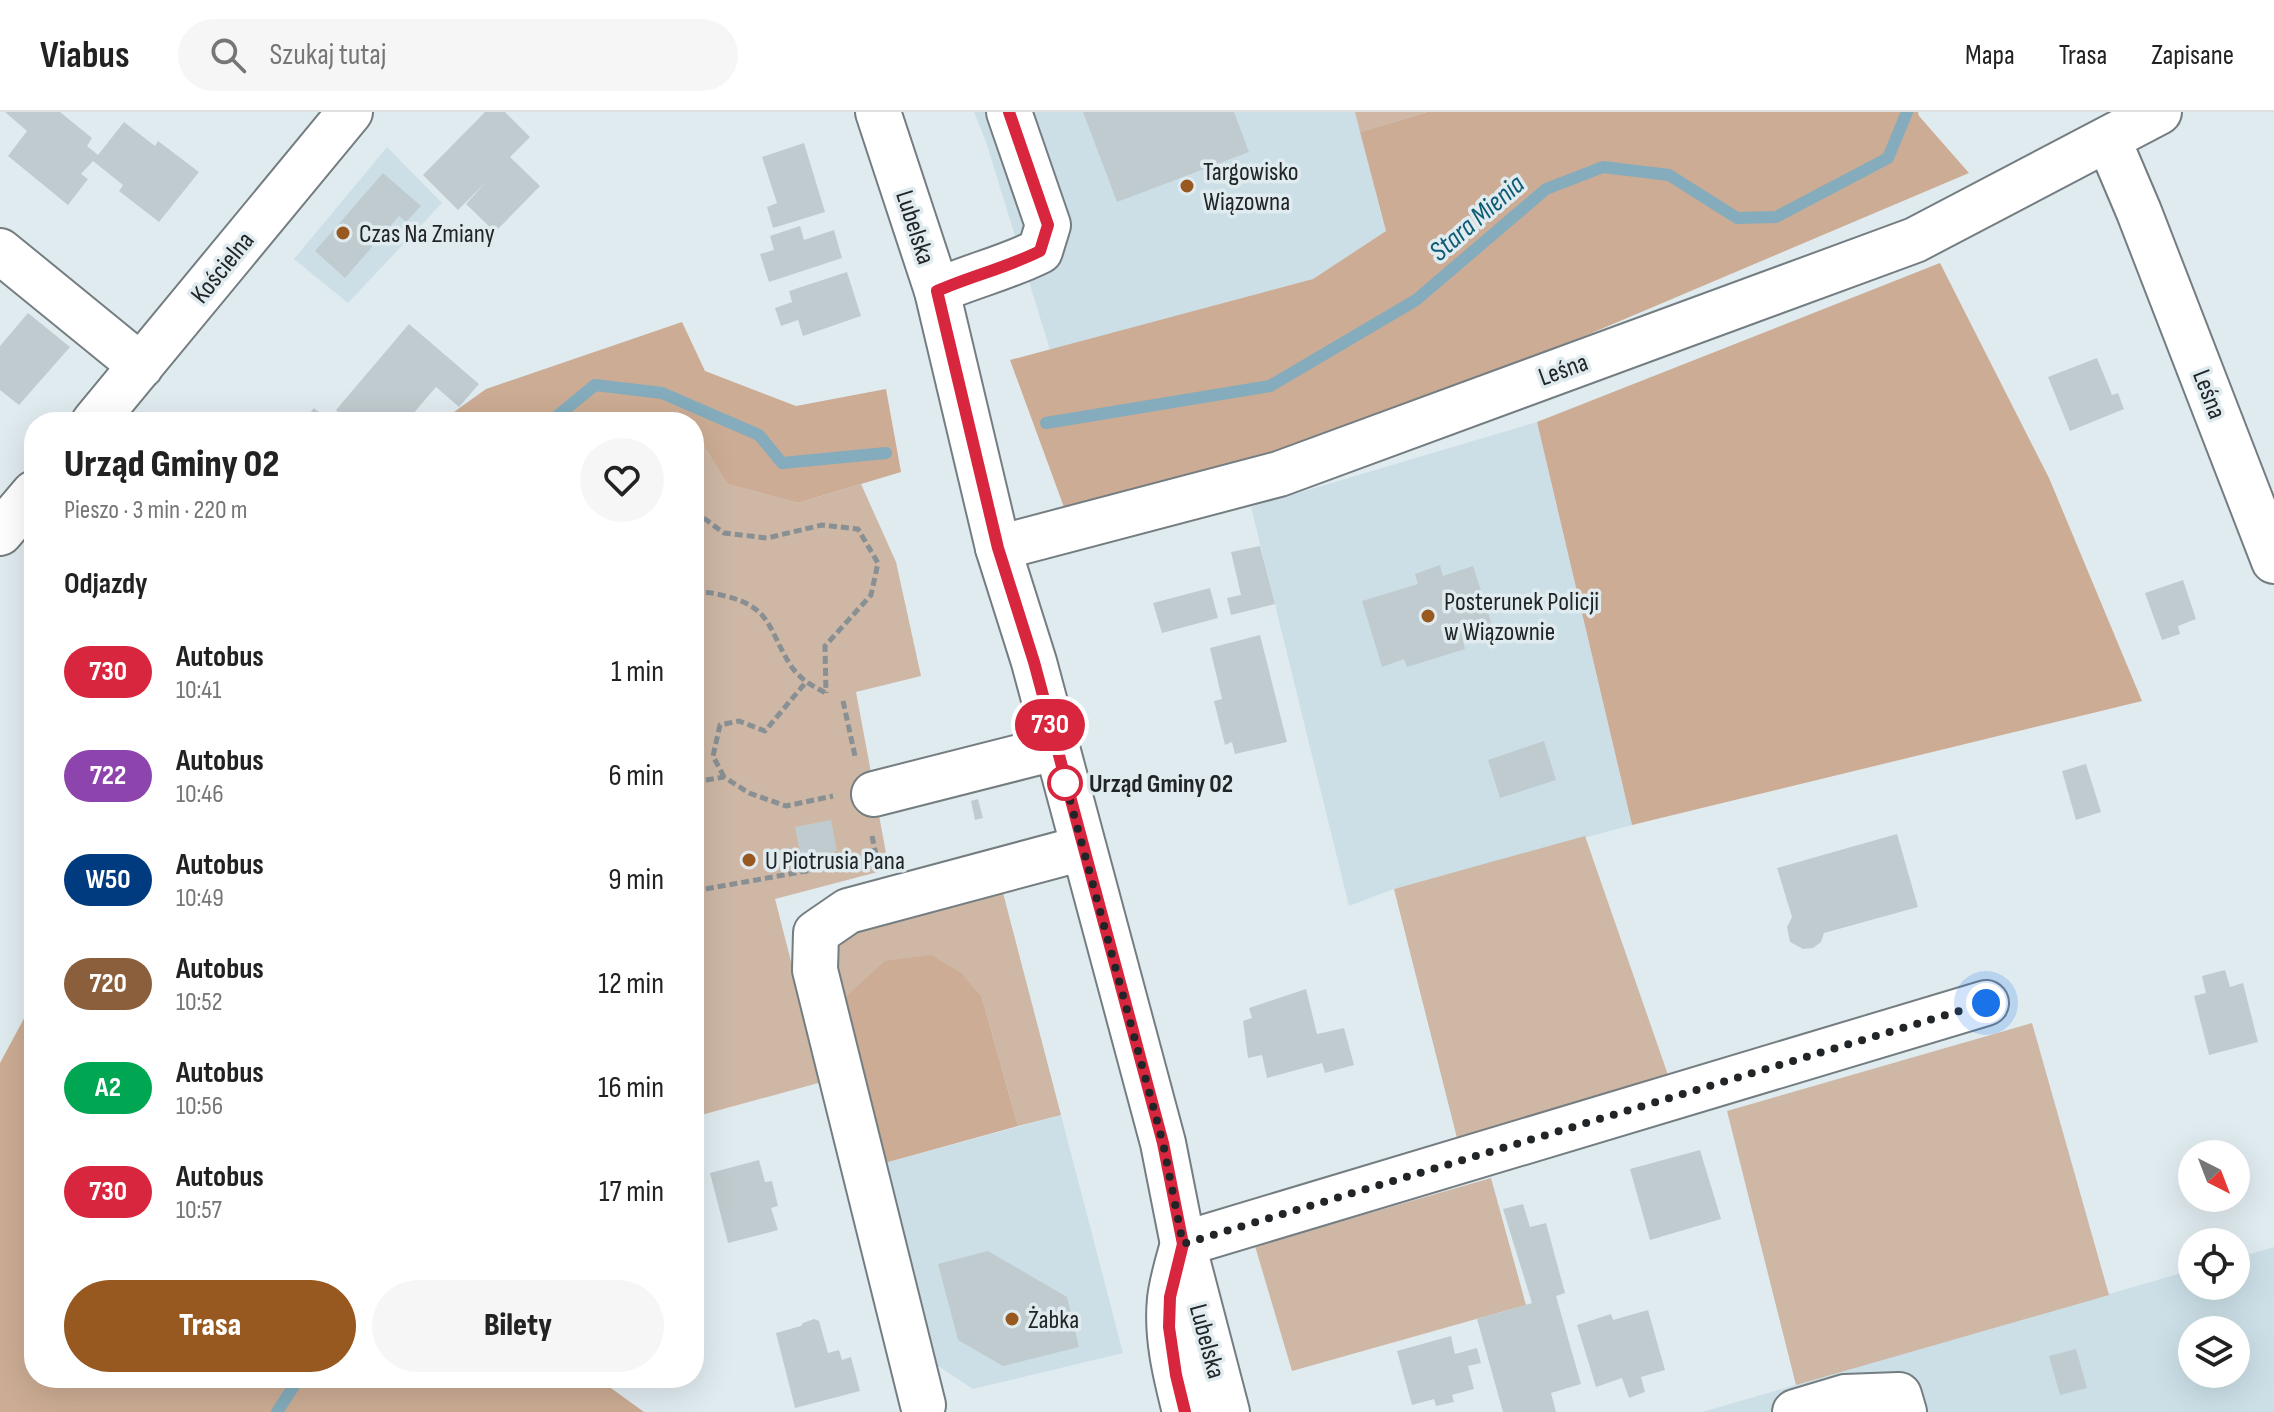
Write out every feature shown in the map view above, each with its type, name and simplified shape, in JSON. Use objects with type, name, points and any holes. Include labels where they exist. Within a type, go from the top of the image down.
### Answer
[{"type":"street","name":"Kościelna","points":[[102,412],[350,112]]},
{"type":"street","name":"Lubelska","points":[[878,112],[937,291],[998,548],[1034,662],[1163,1143],[1183,1244],[1227,1412]]},
{"type":"street","points":[[937,291],[971,276],[1007,267],[1040,251],[1048,225],[1009,112]]},
{"type":"street","name":"Leśna","points":[[998,548],[1293,469],[1915,240],[2158,112]]},
{"type":"street","name":"Leśna","points":[[2108,139],[2274,561]]},
{"type":"street","points":[[0,251],[141,366]]},
{"type":"street","points":[[0,533],[24,505]]},
{"type":"street","points":[[874,794],[1055,748]]},
{"type":"street","points":[[923,1405],[815,970],[816,933],[848,911],[1083,848]]},
{"type":"street","points":[[1185,1412],[1169,1327],[1170,1297],[1183,1244],[1986,1003]]},
{"type":"street","points":[[1795,1412],[1845,1397],[1899,1395],[1904,1412]]},
{"type":"path","points":[[704,518],[724,533],[767,538],[822,525],[858,529],[878,563],[871,595],[825,646],[826,693],[806,682],[792,668],[763,614],[744,600],[704,592]]},
{"type":"path","points":[[806,682],[765,731],[739,721],[720,725],[713,756],[724,777],[749,793],[786,806],[862,790],[874,794]]},
{"type":"path","points":[[704,780],[724,777]]},
{"type":"shaded area","name":"Targowisko Wiązowna","points":[[974,112],[1355,112],[1386,231],[1313,279],[1050,350]]},
{"type":"shaded area","points":[[1355,112],[1427,112],[1360,132]]},
{"type":"shaded area","points":[[1427,112],[1918,112],[1969,173],[1488,377],[1206,474],[1065,510],[1010,360],[1313,279],[1386,231],[1360,132]]},
{"type":"shaded area","points":[[387,147],[442,203],[348,303],[294,259]]},
{"type":"shaded area","points":[[1940,263],[2049,478],[2142,701],[1632,825],[1537,422]]},
{"type":"shaded area","points":[[682,322],[705,371],[796,406],[886,389],[901,472],[798,503],[728,484],[704,445],[704,412],[454,412],[486,389]]},
{"type":"shaded area","points":[[1537,422],[1632,825],[1394,889],[1349,906],[1251,507]]},
{"type":"shaded area","points":[[704,445],[729,484],[798,503],[861,484],[896,562],[921,676],[856,692],[889,869],[775,899],[822,1082],[704,1114]]},
{"type":"shaded area","points":[[1585,836],[1668,1075],[1457,1138],[1394,889]]},
{"type":"shaded area","points":[[1002,889],[1061,1115],[1018,1126],[982,998],[838,1004],[826,960],[842,933]]},
{"type":"shaded area","points":[[931,955],[961,973],[982,998],[1018,1126],[881,1164],[838,1004],[885,961]]},
{"type":"shaded area","points":[[24,1019],[24,1388],[611,1388],[644,1412],[0,1412],[0,1063]]},
{"type":"shaded area","points":[[2032,1023],[2109,1295],[1796,1385],[1727,1111]]},
{"type":"shaded area","points":[[1061,1115],[1123,1353],[973,1389],[932,1362],[881,1164]]},
{"type":"shaded area","points":[[1491,1178],[1526,1305],[1292,1371],[1255,1246]]},
{"type":"shaded area","points":[[2274,1247],[2274,1412],[1702,1412],[2178,1274],[2178,1300],[2250,1300],[2250,1254]]},
{"type":"building","points":[[5,112],[60,112],[92,138],[87,146],[98,155],[124,122],[155,146],[158,141],[199,172],[159,222],[119,191],[123,185],[93,161],[81,174],[88,179],[68,205],[8,156],[27,131]]},
{"type":"building","points":[[485,112],[505,112],[530,137],[510,157],[540,186],[495,232],[466,204],[485,183],[458,210],[423,175]]},
{"type":"building","points":[[1083,112],[1234,112],[1249,152],[1117,202]]},
{"type":"building","points":[[804,143],[825,212],[773,228],[767,207],[777,203],[762,157]]},
{"type":"building","points":[[383,173],[421,206],[406,222],[399,216],[345,278],[315,251]]},
{"type":"building","points":[[800,226],[804,240],[834,230],[842,258],[769,282],[760,254],[774,250],[770,236]]},
{"type":"building","points":[[847,272],[861,316],[803,336],[798,320],[781,326],[775,308],[792,302],[789,291]]},
{"type":"building","points":[[28,313],[70,347],[19,405],[0,390],[0,346]]},
{"type":"building","points":[[409,324],[479,384],[459,407],[436,387],[415,412],[336,410]]},
{"type":"building","points":[[2097,358],[2112,395],[2118,393],[2124,409],[2070,431],[2048,377]]},
{"type":"building","points":[[1260,546],[1275,604],[1231,615],[1227,598],[1241,595],[1231,552]]},
{"type":"building","name":"Posterunek Policji w Wiązownie","points":[[1440,565],[1443,576],[1473,566],[1494,631],[1463,641],[1465,649],[1407,667],[1404,659],[1382,667],[1362,601],[1418,584],[1415,574]]},
{"type":"building","points":[[2183,580],[2196,619],[2178,626],[2180,634],[2162,640],[2145,593]]},
{"type":"building","points":[[1210,588],[1218,618],[1162,633],[1153,603]]},
{"type":"building","points":[[1260,635],[1287,742],[1235,754],[1232,742],[1225,745],[1214,701],[1222,699],[1210,648]]},
{"type":"building","points":[[1544,741],[1556,780],[1500,798],[1488,760]]},
{"type":"building","points":[[2086,764],[2101,812],[2076,820],[2062,771]]},
{"type":"building","points":[[978,799],[983,818],[975,820],[971,801]]},
{"type":"building","points":[[831,820],[837,851],[801,858],[795,827]]},
{"type":"building","points":[[1897,834],[1918,907],[1824,933],[1821,942],[1813,948],[1803,949],[1790,942],[1787,927],[1792,917],[1777,868]]},
{"type":"building","points":[[2225,970],[2230,987],[2243,983],[2258,1042],[2209,1055],[2194,996],[2206,993],[2202,976]]},
{"type":"building","points":[[1306,989],[1317,1034],[1344,1028],[1354,1065],[1325,1073],[1322,1063],[1267,1078],[1262,1055],[1248,1058],[1243,1021],[1252,1018],[1249,1008]]},
{"type":"building","points":[[1700,1150],[1721,1219],[1650,1240],[1630,1169]]},
{"type":"building","points":[[759,1160],[765,1182],[772,1181],[778,1206],[771,1208],[778,1230],[728,1243],[710,1173]]},
{"type":"building","points":[[1523,1204],[1530,1227],[1546,1223],[1565,1293],[1556,1296],[1581,1384],[1551,1393],[1556,1412],[1503,1412],[1477,1319],[1532,1303],[1503,1209]]},
{"type":"building","name":"Żabka","points":[[988,1251],[1067,1297],[1079,1347],[1003,1366],[958,1340],[938,1264]]},
{"type":"building","points":[[1648,1310],[1665,1370],[1641,1377],[1645,1392],[1629,1398],[1622,1378],[1596,1387],[1577,1325],[1611,1314],[1613,1320]]},
{"type":"building","points":[[814,1319],[819,1321],[828,1353],[839,1350],[842,1360],[851,1357],[860,1391],[795,1408],[776,1333]]},
{"type":"building","points":[[1451,1336],[1455,1354],[1477,1348],[1481,1363],[1468,1366],[1474,1389],[1452,1395],[1454,1402],[1436,1406],[1434,1399],[1412,1405],[1397,1351]]},
{"type":"building","points":[[2076,1349],[2087,1388],[2060,1395],[2049,1356]]},
{"type":"waterway","name":"Stara Mienia","points":[[1046,423],[1270,386],[1416,300],[1546,189],[1603,167],[1669,175],[1737,218],[1776,217],[1888,158],[1907,112]]},
{"type":"waterway","name":"Stara Mienia","points":[[562,412],[595,385],[662,393],[759,435],[782,463],[886,453]]},
{"type":"waterway","name":"Stara Mienia","points":[[277,1412],[293,1388]]},
{"type":"bus line","name":"730","points":[[1009,112],[1048,225],[1040,251],[1007,267],[971,276],[937,291],[998,548],[1034,662],[1163,1143],[1183,1244],[1170,1297],[1169,1327],[1185,1412]]},
{"type":"place","name":"Targowisko Wiązowna","points":[[1187,186]]},
{"type":"place","name":"Czas Na Zmiany","points":[[343,233]]},
{"type":"place","name":"Posterunek Policji w Wiązownie","points":[[1428,616]]},
{"type":"place","name":"Urząd Gminy 02","points":[[1065,783]]},
{"type":"place","name":"U Piotrusia Pana","points":[[749,860]]},
{"type":"place","name":"Żabka","points":[[1012,1319]]},
{"type":"route","points":[[1065,783],[1064,778],[1163,1143],[1183,1244],[1986,1003]]}]
